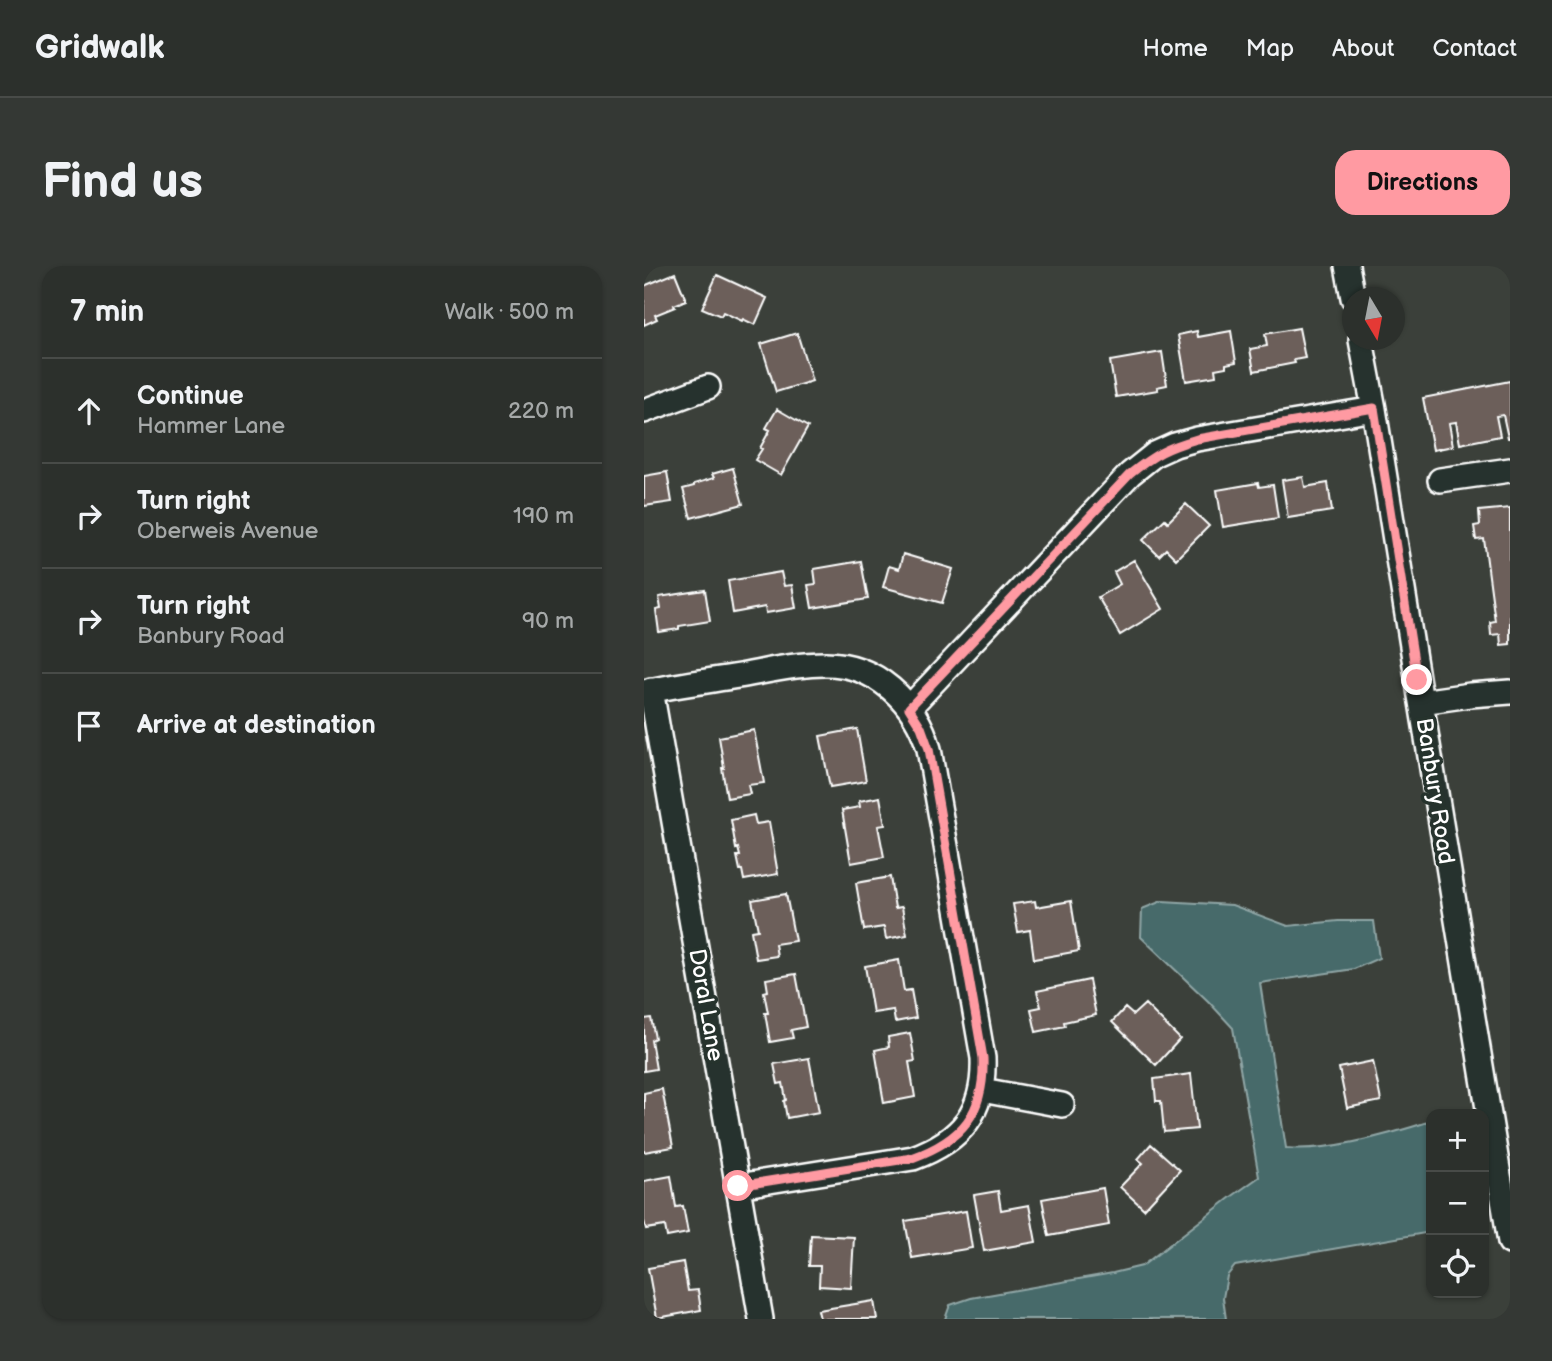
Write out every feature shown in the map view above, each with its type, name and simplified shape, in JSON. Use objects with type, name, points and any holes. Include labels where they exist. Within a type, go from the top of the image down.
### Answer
[{"type":"street","points":[[1347,266],[1351,287]]},
{"type":"street","name":"Banbury Road","points":[[1363,350],[1420,702],[1500,1123],[1510,1242]]},
{"type":"street","points":[[644,411],[708,387]]},
{"type":"street","points":[[909,708],[1130,474],[1155,454],[1197,439],[1374,408]]},
{"type":"street","points":[[1440,480],[1510,470]]},
{"type":"street","points":[[648,691],[800,666],[824,664],[849,668],[883,682],[901,698],[921,727],[929,749],[983,1058],[982,1090],[970,1118],[951,1140],[933,1151],[912,1158],[738,1186]]},
{"type":"street","name":"Doral Lane","points":[[648,691],[761,1319]]},
{"type":"street","points":[[1420,702],[1510,692]]},
{"type":"street","points":[[982,1090],[1062,1105]]},
{"type":"water","points":[[1162,901],[1232,905],[1288,926],[1374,921],[1379,958],[1354,969],[1260,983],[1286,1148],[1340,1145],[1426,1122],[1426,1233],[1235,1266],[1227,1276],[1223,1298],[1226,1319],[945,1319],[950,1305],[971,1298],[1142,1266],[1259,1177],[1233,1028],[1141,937],[1142,909]]},
{"type":"building","points":[[675,273],[686,300],[655,315],[657,319],[644,325],[644,286]]},
{"type":"building","points":[[717,275],[767,298],[755,325],[723,312],[721,316],[702,308]]},
{"type":"building","points":[[1299,328],[1305,358],[1294,360],[1295,363],[1254,371],[1250,349],[1267,346],[1265,334]]},
{"type":"building","points":[[1197,331],[1198,337],[1231,331],[1236,362],[1215,369],[1216,376],[1186,381],[1178,335]]},
{"type":"building","points":[[797,333],[812,381],[776,392],[761,344]]},
{"type":"building","points":[[1162,352],[1167,385],[1157,387],[1158,390],[1116,397],[1110,361]]},
{"type":"building","points":[[1510,381],[1510,438],[1503,415],[1496,416],[1500,436],[1460,444],[1456,422],[1449,423],[1453,446],[1433,450],[1423,398]]},
{"type":"building","points":[[777,409],[808,427],[781,475],[755,460],[770,430],[766,428]]},
{"type":"building","points":[[733,468],[743,504],[691,518],[683,489],[714,478],[712,474]]},
{"type":"building","points":[[667,472],[672,502],[644,506],[644,476]]},
{"type":"building","points":[[1303,477],[1305,487],[1328,483],[1332,511],[1288,518],[1282,480]]},
{"type":"building","points":[[1258,483],[1259,487],[1273,485],[1278,518],[1223,527],[1217,490]]},
{"type":"building","points":[[1186,504],[1209,526],[1176,559],[1166,549],[1159,556],[1143,540],[1165,519],[1168,522]]},
{"type":"building","points":[[1510,508],[1510,644],[1501,645],[1500,634],[1491,635],[1490,622],[1495,621],[1484,539],[1476,540],[1474,526],[1480,525],[1479,511]]},
{"type":"building","points":[[903,554],[953,569],[942,603],[883,587],[889,566],[899,569]]},
{"type":"building","points":[[1134,560],[1163,609],[1120,635],[1098,597],[1120,584],[1114,572]]},
{"type":"building","points":[[861,561],[868,599],[812,608],[808,585],[816,584],[814,569]]},
{"type":"building","points":[[781,572],[784,586],[792,585],[796,608],[766,613],[765,607],[733,613],[728,581]]},
{"type":"building","points":[[705,590],[710,621],[659,632],[656,610],[661,609],[659,597]]},
{"type":"building","points":[[857,729],[866,781],[830,787],[820,736]]},
{"type":"building","points":[[754,730],[764,783],[748,785],[750,794],[727,798],[719,737]]},
{"type":"building","points":[[880,797],[885,825],[878,826],[884,857],[851,863],[842,810],[860,807],[859,801]]},
{"type":"building","points":[[754,815],[756,824],[769,822],[778,874],[744,880],[731,820]]},
{"type":"building","points":[[890,877],[895,908],[902,907],[907,935],[886,939],[884,927],[864,930],[856,883]]},
{"type":"building","points":[[786,894],[795,941],[775,944],[777,956],[756,959],[751,931],[758,930],[752,900]]},
{"type":"building","points":[[1035,901],[1036,907],[1071,901],[1079,951],[1034,959],[1030,930],[1018,932],[1013,904]]},
{"type":"building","points":[[899,960],[904,991],[911,990],[916,1018],[895,1022],[893,1010],[873,1013],[865,966]]},
{"type":"building","points":[[796,974],[806,1027],[791,1030],[793,1038],[770,1042],[765,1013],[768,1013],[764,992],[768,991],[766,979]]},
{"type":"building","points":[[1089,980],[1096,1015],[1064,1022],[1065,1026],[1036,1032],[1031,1009],[1041,1007],[1037,991]]},
{"type":"building","points":[[1145,1004],[1180,1039],[1156,1065],[1112,1022],[1125,1008],[1133,1015]]},
{"type":"building","points":[[651,1018],[655,1038],[651,1040],[656,1069],[644,1071],[644,1019]]},
{"type":"building","points":[[910,1033],[915,1061],[909,1062],[915,1097],[884,1103],[875,1050],[889,1047],[888,1037]]},
{"type":"building","points":[[809,1058],[819,1112],[787,1118],[783,1083],[778,1084],[774,1064]]},
{"type":"building","points":[[1373,1061],[1381,1101],[1347,1108],[1339,1068]]},
{"type":"building","points":[[1191,1074],[1197,1129],[1164,1132],[1161,1101],[1156,1101],[1154,1079]]},
{"type":"building","points":[[662,1089],[673,1147],[644,1152],[644,1093]]},
{"type":"building","points":[[1151,1144],[1180,1170],[1144,1209],[1120,1187],[1143,1163],[1138,1159]]},
{"type":"building","points":[[671,1176],[676,1207],[683,1206],[688,1233],[667,1237],[665,1226],[646,1229],[644,1181]]},
{"type":"building","points":[[1103,1188],[1109,1225],[1049,1236],[1042,1199]]},
{"type":"building","points":[[998,1191],[1001,1210],[1029,1205],[1036,1242],[984,1251],[974,1195]]},
{"type":"building","points":[[966,1211],[972,1248],[912,1258],[905,1221]]},
{"type":"building","points":[[811,1235],[854,1237],[851,1288],[819,1286],[820,1266],[809,1266]]},
{"type":"building","points":[[683,1262],[688,1291],[698,1290],[701,1310],[657,1318],[648,1268]]},
{"type":"building","points":[[874,1301],[877,1319],[820,1319],[818,1310]]},
{"type":"route","points":[[738,1186],[912,1158],[933,1151],[951,1140],[970,1118],[982,1090],[983,1058],[929,749],[921,727],[909,708],[1130,474],[1155,454],[1197,439],[1374,408],[1417,680]]}]
